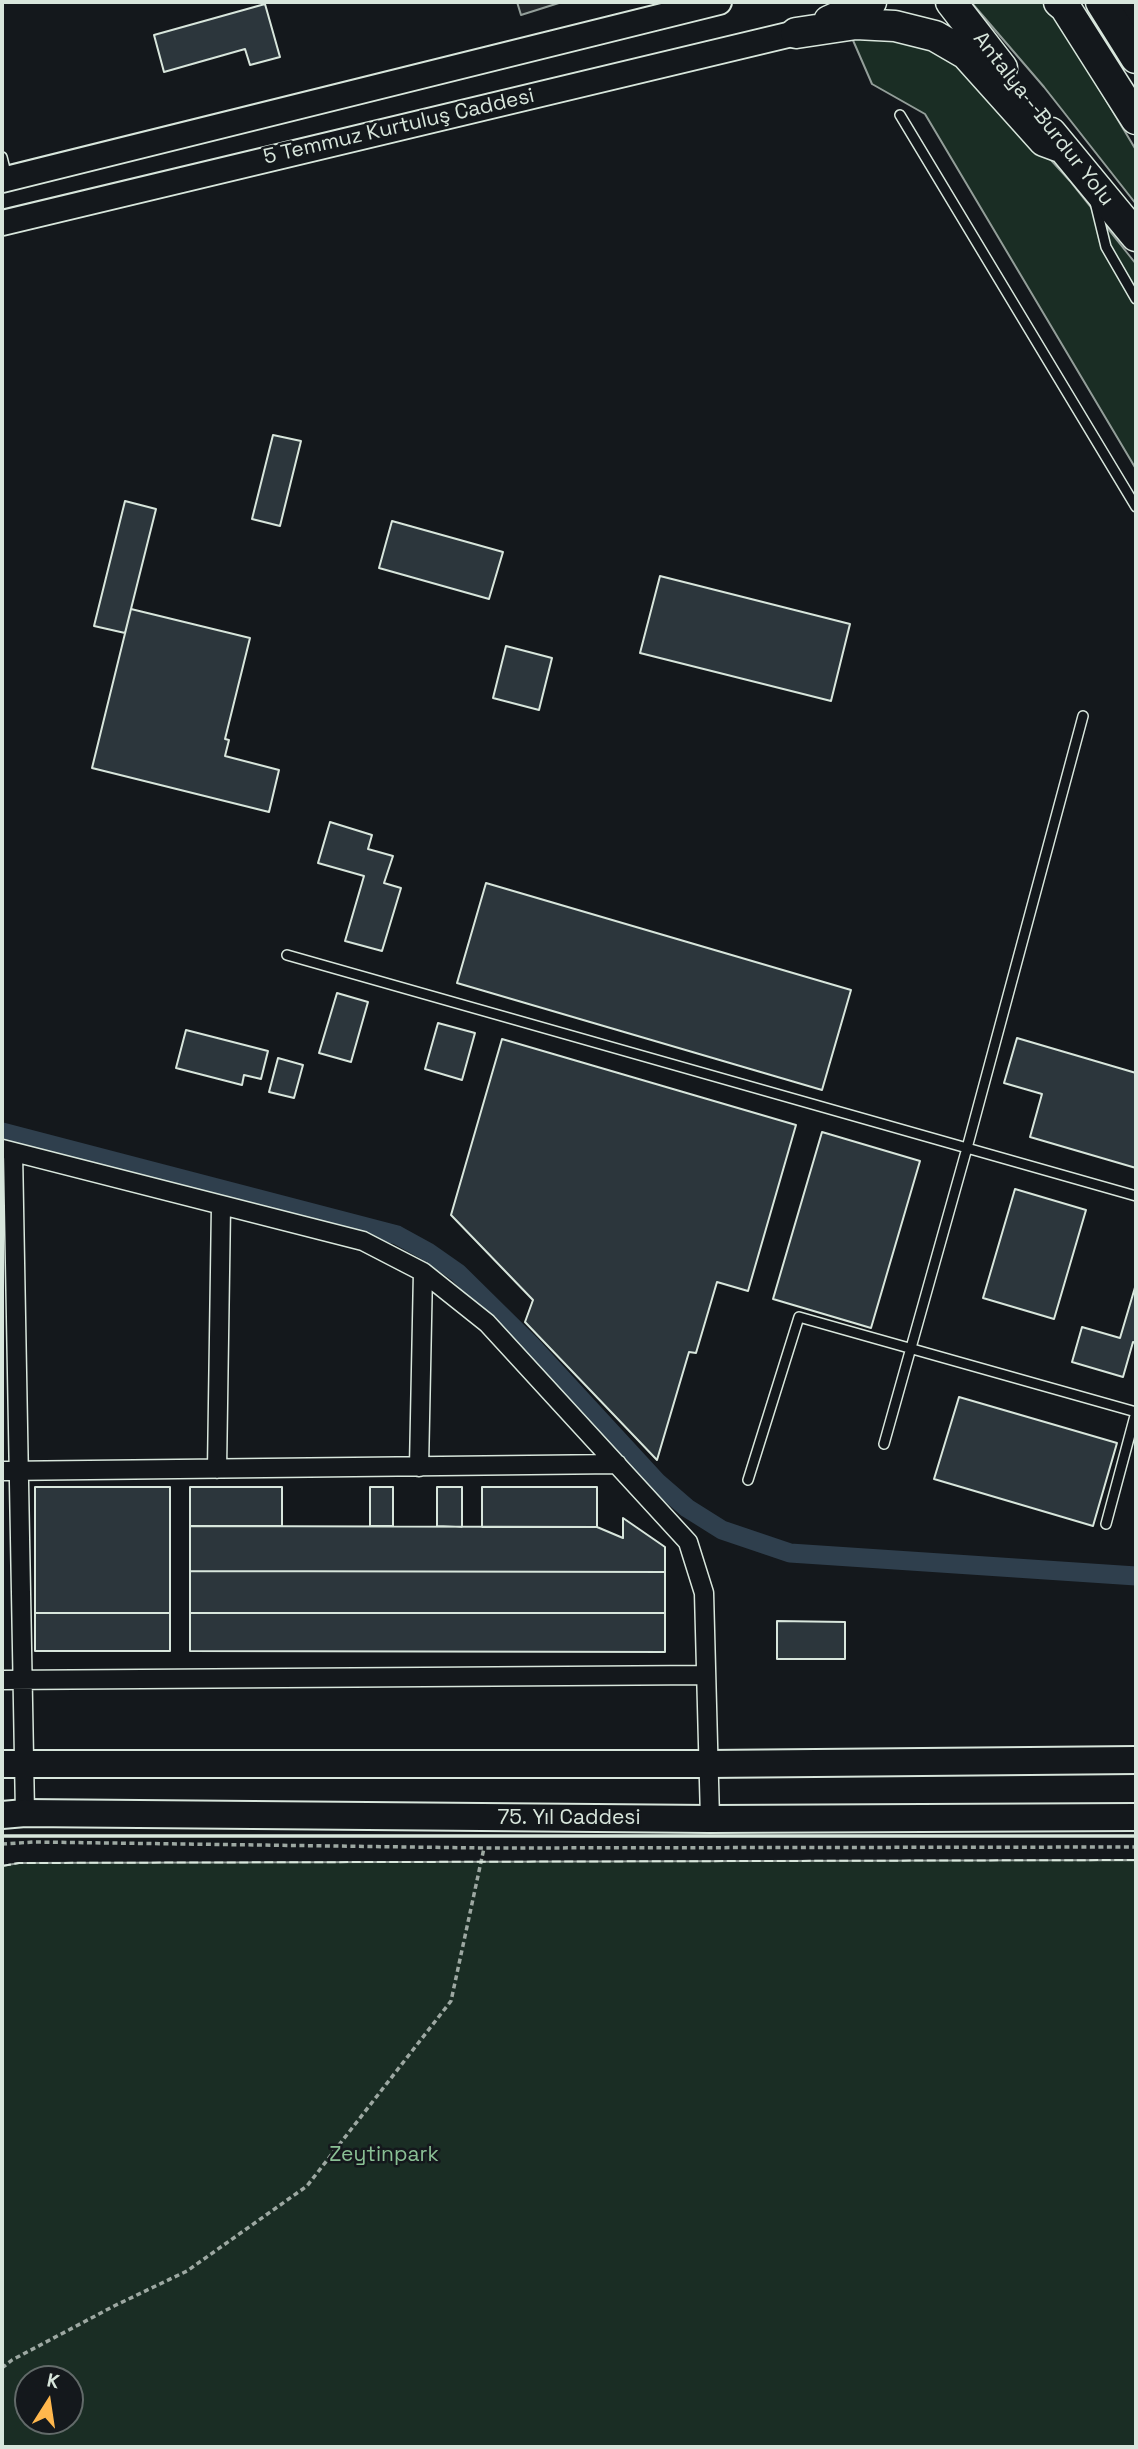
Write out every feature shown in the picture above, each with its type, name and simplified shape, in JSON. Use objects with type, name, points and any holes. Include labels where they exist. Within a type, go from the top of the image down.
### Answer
[{"type":"highway","points":[[796,33],[871,2]]},
{"type":"highway","name":"Antalya - Burdur Yolu","points":[[951,2],[1063,148],[1136,236]]},
{"type":"highway","points":[[1059,2],[1136,119]]},
{"type":"highway","points":[[1101,2],[1136,58]]},
{"type":"highway","points":[[796,33],[856,24],[895,26],[936,36],[966,54],[1044,141],[1063,148]]},
{"type":"main road","points":[[650,19],[688,2]]},
{"type":"main road","name":"5 Temmuz Kurtuluş Caddesi","points":[[4,172],[719,2]]},
{"type":"main road","points":[[1126,2],[1136,19]]},
{"type":"main road","name":"5 Temmuz Kurtuluş Caddesi","points":[[2,223],[796,33]]},
{"type":"main road","points":[[13,1763],[709,1764],[1136,1760]]},
{"type":"main road","name":"75. Yıl Caddesi","points":[[13,1814],[710,1819],[1136,1816]]},
{"type":"street","points":[[13,1814],[13,1763],[23,1680],[10,1471],[8,1151],[363,1241],[423,1272],[487,1323],[688,1542],[704,1593],[710,1819]]},
{"type":"street","points":[[217,1469],[221,1206]]},
{"type":"street","points":[[419,1466],[423,1272]]},
{"type":"street","points":[[10,1471],[617,1464]]},
{"type":"street","points":[[2,1680],[706,1675]]},
{"type":"lane","points":[[900,115],[1136,507]]},
{"type":"lane","points":[[1090,180],[1106,247],[1136,299]]},
{"type":"lane","points":[[884,1444],[1083,716]]},
{"type":"lane","points":[[287,955],[1136,1196]]},
{"type":"lane","points":[[748,1480],[799,1317],[1136,1412],[1106,1524]]},
{"type":"path","points":[[2,1844],[34,1842],[484,1848],[1136,1847]]},
{"type":"path","points":[[2,2368],[114,2306],[187,2272],[307,2186],[451,2000],[484,1848]]},
{"type":"green space","points":[[971,2],[1042,2],[1050,7],[1136,150],[1136,204],[1044,87]]},
{"type":"green space","points":[[852,38],[926,38],[962,62],[1070,181],[1136,264],[1136,469],[925,114],[872,84]]},
{"type":"green space","name":"Zeytinpark","points":[[1136,1860],[1136,2447],[2,2447],[2,1866],[19,1863]]},
{"type":"shaded area","points":[[517,2],[562,2],[521,15]]},
{"type":"building","points":[[265,4],[280,57],[250,65],[245,49],[164,72],[154,35]]},
{"type":"building","points":[[273,435],[301,441],[280,526],[252,519]]},
{"type":"building","points":[[125,501],[156,509],[125,633],[94,626]]},
{"type":"building","points":[[392,521],[503,552],[489,599],[379,568]]},
{"type":"building","points":[[660,576],[850,624],[831,701],[640,653]]},
{"type":"building","points":[[131,609],[250,638],[225,739],[229,740],[225,756],[279,770],[269,812],[92,768]]},
{"type":"building","points":[[506,646],[552,658],[539,710],[493,698]]},
{"type":"building","points":[[330,822],[372,835],[368,849],[393,856],[384,883],[401,888],[382,951],[345,941],[364,876],[318,863]]},
{"type":"building","points":[[486,883],[851,990],[822,1090],[457,983]]},
{"type":"building","points":[[337,993],[368,1002],[351,1062],[319,1053]]},
{"type":"building","points":[[438,1023],[475,1033],[462,1080],[425,1069]]},
{"type":"building","points":[[186,1030],[268,1051],[261,1079],[244,1075],[242,1085],[176,1068]]},
{"type":"building","points":[[1017,1038],[1136,1073],[1136,1168],[1030,1137],[1042,1094],[1004,1083]]},
{"type":"building","points":[[502,1039],[796,1125],[748,1291],[717,1282],[696,1353],[689,1352],[657,1460],[525,1322],[533,1300],[451,1215]]},
{"type":"building","points":[[278,1058],[303,1065],[294,1098],[269,1092]]},
{"type":"building","points":[[822,1132],[920,1161],[871,1328],[773,1299]]},
{"type":"building","points":[[1015,1189],[1086,1210],[1054,1319],[983,1298]]},
{"type":"building","points":[[1136,1284],[1136,1343],[1133,1342],[1123,1377],[1072,1362],[1082,1327],[1120,1338]]},
{"type":"building","points":[[959,1397],[1117,1443],[1093,1526],[934,1479]]},
{"type":"building","points":[[35,1487],[170,1487],[170,1613],[35,1613]]},
{"type":"building","points":[[190,1487],[282,1487],[282,1526],[190,1526]]},
{"type":"building","points":[[370,1487],[393,1487],[393,1526],[370,1526]]},
{"type":"building","points":[[437,1487],[462,1487],[462,1527],[437,1526]]},
{"type":"building","points":[[482,1487],[597,1487],[597,1527],[482,1527]]},
{"type":"building","points":[[623,1518],[665,1547],[665,1572],[190,1571],[190,1526],[597,1527],[623,1538]]},
{"type":"building","points":[[190,1571],[665,1572],[665,1613],[190,1613]]},
{"type":"building","points":[[35,1613],[170,1613],[170,1651],[35,1651]]},
{"type":"building","points":[[190,1613],[665,1613],[665,1652],[190,1651]]},
{"type":"building","points":[[777,1621],[845,1622],[845,1659],[777,1659]]},
{"type":"waterway","points":[[2,1132],[397,1235],[428,1252],[458,1273],[530,1344],[657,1482],[687,1508],[722,1530],[790,1553],[1136,1576]]},
{"type":"fence","points":[[2,1866],[19,1863],[1136,1860]]},
{"type":"wall","points":[[2,1836],[1136,1836]]}]
